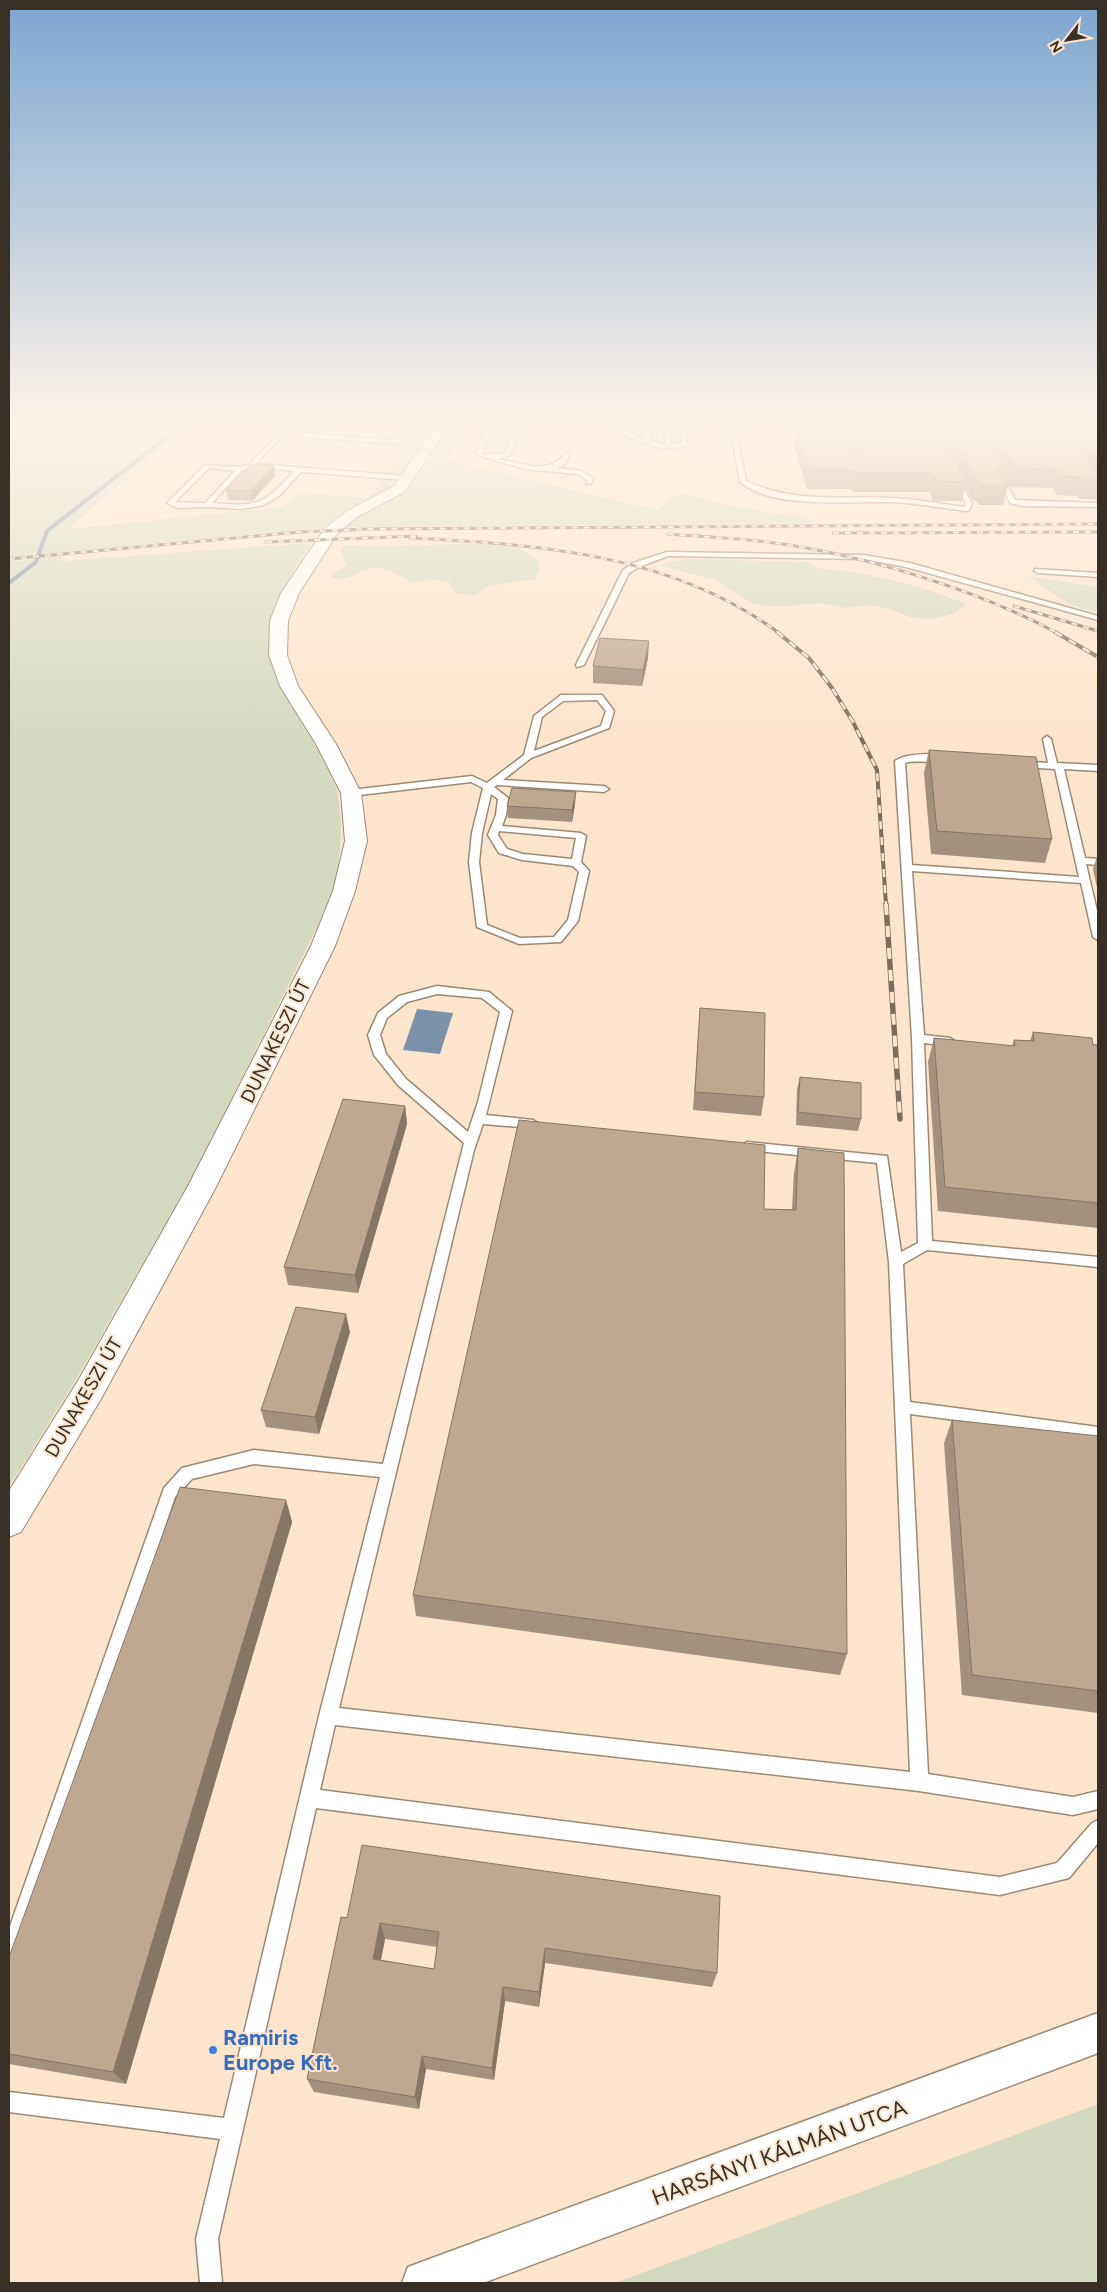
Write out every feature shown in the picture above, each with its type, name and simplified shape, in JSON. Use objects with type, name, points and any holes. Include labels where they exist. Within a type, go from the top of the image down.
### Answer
[{"type":"street","name":"DUNAKESZI ÚT","points":[[9,1521],[90,1389],[198,1196],[323,946],[344,891],[356,840],[351,793],[326,744],[289,686],[278,655],[278,621],[290,593],[333,529]]},
{"type":"street","name":"HARSÁNYI KÁLMÁN UTCA","points":[[442,2277],[1098,2034]]},
{"type":"lane","points":[[580,665],[626,572],[650,559],[667,554],[864,556],[906,565],[1098,618]]},
{"type":"lane","points":[[1038,571],[1098,575]]},
{"type":"lane","points":[[491,785],[503,798],[501,815],[493,835],[503,851],[522,857],[576,863],[584,871],[573,921],[557,940],[519,941],[482,927],[474,862],[478,833],[491,785],[528,756],[605,728],[610,711],[599,697],[560,698],[538,716],[528,756]]},
{"type":"lane","points":[[1047,740],[1056,766],[1098,937]]},
{"type":"lane","points":[[925,1245],[918,1038],[900,761],[913,757],[959,760]]},
{"type":"lane","points":[[1006,762],[1098,768]]},
{"type":"lane","points":[[351,793],[472,779],[491,785],[604,789]]},
{"type":"lane","points":[[496,828],[581,836],[576,863]]},
{"type":"lane","points":[[1080,861],[1098,862]]},
{"type":"lane","points":[[907,868],[1085,880]]},
{"type":"lane","points":[[211,2283],[207,2239],[328,1716],[471,1142],[479,1118],[506,1011],[485,995],[437,990],[403,999],[382,1016],[374,1035],[380,1055],[402,1082],[471,1142]]},
{"type":"lane","points":[[918,1038],[965,1044]]},
{"type":"lane","points":[[479,1118],[548,1126]]},
{"type":"lane","points":[[735,1144],[883,1159],[896,1262],[918,1782]]},
{"type":"lane","points":[[896,1262],[925,1245],[1098,1262]]},
{"type":"lane","points":[[903,1408],[1098,1433]]},
{"type":"lane","points":[[9,1956],[170,1493],[186,1473],[254,1457],[389,1471]]},
{"type":"lane","points":[[328,1716],[918,1782],[1073,1806],[1098,1800]]},
{"type":"lane","points":[[309,1798],[1000,1886],[1062,1871],[1098,1829]]},
{"type":"lane","points":[[9,2102],[233,2130]]},
{"type":"green space","points":[[9,529],[311,529],[9,557]]},
{"type":"green space","points":[[311,544],[283,589],[275,610],[272,649],[282,684],[326,766],[338,795],[341,832],[334,894],[190,1181],[75,1381],[9,1487],[9,562],[62,556],[62,561]]},
{"type":"green space","points":[[487,544],[520,548],[539,561],[540,568],[535,579],[489,586],[475,595],[456,594],[449,582],[434,579],[412,583],[382,568],[364,570],[341,579],[335,579],[330,576],[347,565],[340,550],[345,546]]},
{"type":"green space","points":[[684,559],[808,562],[820,569],[876,576],[937,593],[967,604],[953,614],[932,619],[913,618],[887,608],[865,605],[847,608],[818,603],[774,607],[752,603],[715,580],[661,566]]},
{"type":"green space","points":[[1028,576],[1098,587],[1098,612],[1069,604]]},
{"type":"green space","points":[[1098,2104],[1098,2283],[615,2283]]},
{"type":"water","points":[[417,1009],[453,1013],[440,1054],[403,1050]]},
{"type":"building","points":[[600,638],[649,641],[643,670],[593,666]]},
{"type":"building","points":[[929,750],[1036,757],[1052,839],[937,831]]},
{"type":"building","points":[[512,788],[576,792],[572,810],[507,806]]},
{"type":"building","points":[[700,1008],[765,1013],[764,1097],[695,1092]]},
{"type":"building","points":[[1033,1032],[1092,1038],[1093,1045],[1098,1045],[1098,1203],[945,1187],[934,1038],[1015,1046],[1014,1040],[1034,1041]]},
{"type":"building","points":[[800,1077],[861,1083],[861,1119],[798,1112]]},
{"type":"building","points":[[343,1099],[405,1106],[355,1275],[284,1267]]},
{"type":"building","points":[[519,1120],[765,1145],[764,1209],[796,1210],[798,1148],[844,1153],[847,1654],[413,1595]]},
{"type":"building","points":[[296,1307],[346,1314],[315,1417],[261,1410]]},
{"type":"building","points":[[952,1420],[1098,1436],[1098,1691],[972,1675]]},
{"type":"building","points":[[180,1487],[286,1500],[113,2072],[9,2054],[9,1957]]},
{"type":"building","points":[[362,1845],[720,1896],[717,1973],[545,1948],[539,1992],[503,1987],[492,2068],[422,2056],[415,2097],[307,2079],[341,1917],[347,1918]],"holes":[[[380,1923],[439,1932],[434,1969],[373,1959]]]},
{"type":"waterway","points":[[9,583],[36,562],[47,531],[50,529]]},
{"type":"railway","points":[[9,559],[299,532],[375,529]]},
{"type":"railway","points":[[833,533],[1098,532]]},
{"type":"railway","points":[[668,534],[775,543],[883,565],[992,602],[1057,633]]},
{"type":"railway","points":[[266,542],[416,536]]},
{"type":"railway","points":[[410,538],[507,544],[603,558],[649,570],[695,586],[738,606],[779,633]]},
{"type":"railway","points":[[1014,606],[1098,631]]},
{"type":"railway","points":[[777,632],[809,658],[832,688],[853,722],[877,770],[886,905]]},
{"type":"railway","points":[[1055,632],[1098,657]]},
{"type":"railway","points":[[886,904],[900,1119]]},
{"type":"place","name":"Ramiris Europe Kft.","points":[[213,2050]]}]
